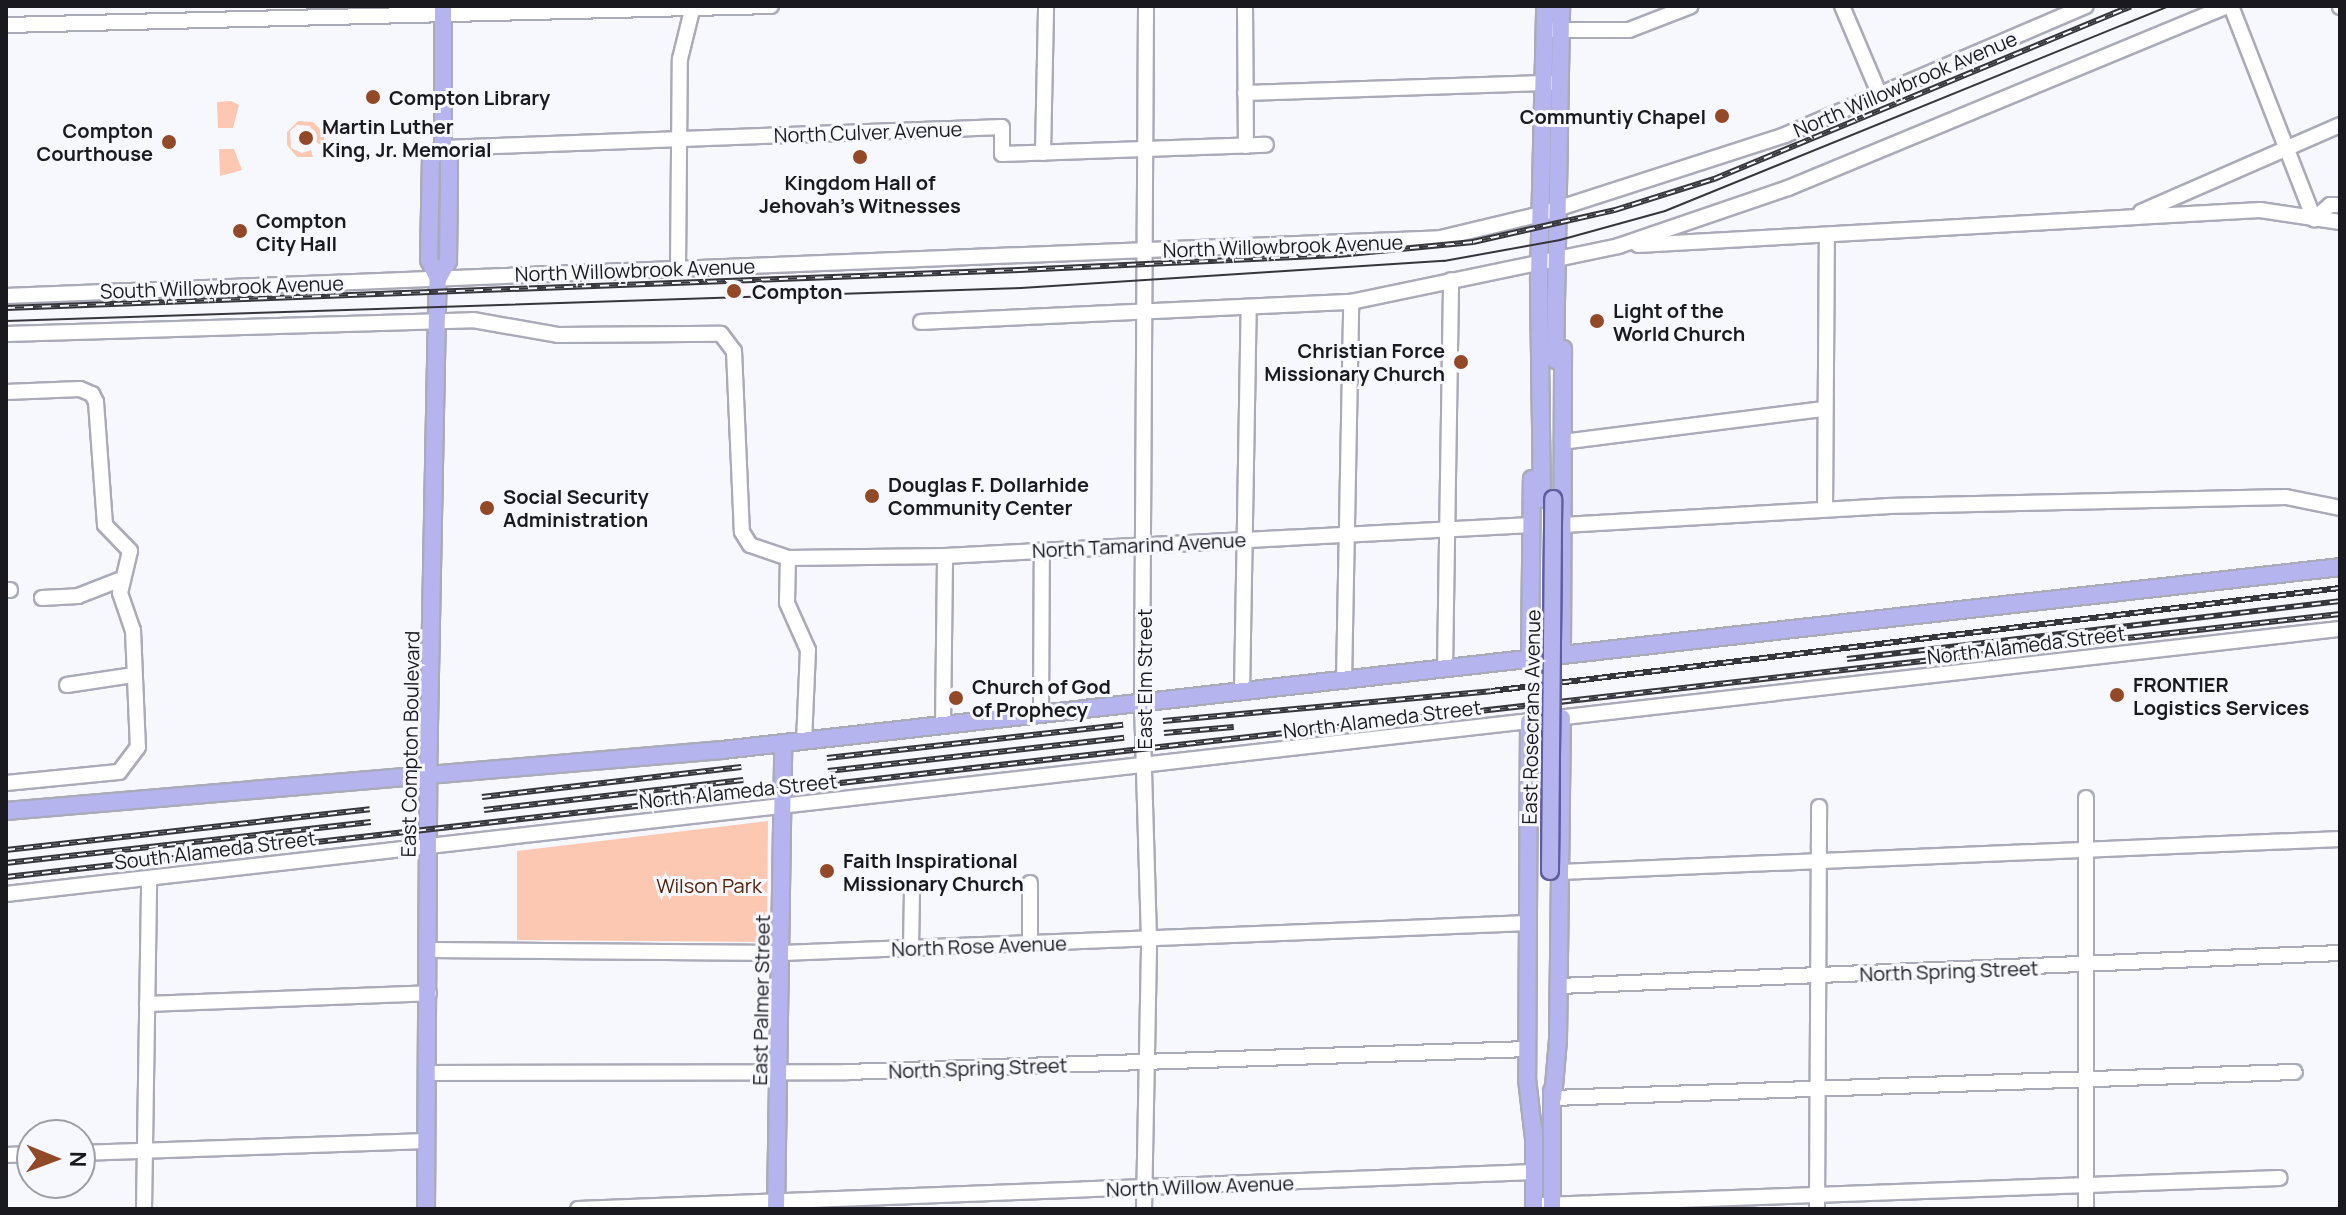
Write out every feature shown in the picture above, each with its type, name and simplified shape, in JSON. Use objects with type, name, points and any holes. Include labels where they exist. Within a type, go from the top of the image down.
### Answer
[{"type":"main road","points":[[1545,6],[1552,30],[1549,219]]},
{"type":"main road","points":[[1552,30],[1561,6]]},
{"type":"main road","name":"East Compton Boulevard","points":[[426,1209],[430,950],[428,778],[438,321],[438,279],[429,260],[431,158],[443,148],[443,10]]},
{"type":"main road","name":"East Rosecrans Avenue","points":[[1549,219],[1539,278],[1548,499],[1552,1207]]},
{"type":"main road","name":"East Rosecrans Avenue","points":[[1548,499],[1558,264],[1549,219]]},
{"type":"main road","points":[[1558,264],[1563,322],[1562,655]]},
{"type":"main road","points":[[1530,659],[1539,278]]},
{"type":"main road","name":"North Alameda Street","points":[[428,778],[1041,715],[2340,567]]},
{"type":"main road","points":[[1553,1098],[1559,986],[1550,872],[1562,718]]},
{"type":"main road","points":[[1529,722],[1528,1049],[1534,1139]]},
{"type":"main road","name":"East Palmer Street","points":[[776,1205],[783,743]]},
{"type":"main road","points":[[6,811],[428,778]]},
{"type":"main road","name":"East Rosecrans Avenue","points":[[1534,1207],[1534,1139],[1550,872]]},
{"type":"street","points":[[6,25],[443,10],[771,6]]},
{"type":"street","points":[[1043,153],[1046,6]]},
{"type":"street","name":"East Elm Street","points":[[1144,1209],[1149,939],[1142,703],[1147,310],[1142,251],[1146,6]]},
{"type":"street","points":[[1245,6],[1246,146]]},
{"type":"street","points":[[1552,30],[1629,30],[1691,6]]},
{"type":"street","points":[[1842,6],[1879,93]]},
{"type":"street","name":"North Willowbrook Avenue","points":[[438,279],[1441,238],[1549,219],[1772,140],[2086,6]]},
{"type":"street","points":[[921,322],[1351,302],[1540,260],[1558,264],[1788,188],[2229,6],[2314,219]]},
{"type":"street","points":[[678,268],[680,59],[693,7]]},
{"type":"street","points":[[1245,93],[1552,83]]},
{"type":"street","points":[[2133,215],[2340,125]]},
{"type":"street","name":"North Culver Avenue","points":[[443,148],[1002,127],[1002,154],[1266,145]]},
{"type":"street","points":[[2314,219],[2330,205],[2340,205]]},
{"type":"street","points":[[1618,246],[1827,237],[2133,215],[2260,210],[2340,222]]},
{"type":"street","points":[[1825,509],[1827,237]]},
{"type":"street","name":"South Willowbrook Avenue","points":[[6,296],[438,279]]},
{"type":"street","points":[[1445,669],[1451,280]]},
{"type":"street","points":[[1344,681],[1351,302]]},
{"type":"street","points":[[1242,692],[1249,309]]},
{"type":"street","name":"South Willowbrook Avenue","points":[[6,334],[438,321]]},
{"type":"street","name":"North Tamarind Avenue","points":[[438,321],[493,321],[558,335],[629,332],[728,338],[734,351],[737,511],[750,545],[788,558],[945,556],[1345,532],[1531,525]]},
{"type":"street","points":[[6,392],[80,389],[92,394],[105,525],[130,551],[119,580],[131,615],[138,747],[128,767],[110,774],[6,783]]},
{"type":"street","points":[[1562,442],[1825,409]]},
{"type":"street","points":[[1562,525],[1825,509],[2286,497],[2340,508]]},
{"type":"street","points":[[1041,715],[1042,550]]},
{"type":"street","points":[[943,725],[945,556]]},
{"type":"street","points":[[788,558],[787,603],[808,650],[804,741]]},
{"type":"street","points":[[42,598],[78,596],[119,580]]},
{"type":"street","name":"North Alameda Street","points":[[428,844],[1145,766],[2340,629]]},
{"type":"street","points":[[67,685],[134,675]]},
{"type":"street","points":[[2086,798],[2086,1209]]},
{"type":"street","points":[[1817,1202],[1819,807]]},
{"type":"street","points":[[1550,872],[2340,839]]},
{"type":"street","name":"South Alameda Street","points":[[6,894],[428,844]]},
{"type":"street","points":[[144,1209],[149,879]]},
{"type":"street","points":[[1030,883],[1030,944]]},
{"type":"street","points":[[911,948],[912,890]]},
{"type":"street","name":"North Rose Avenue","points":[[430,950],[782,953],[1528,923]]},
{"type":"street","name":"North Spring Street","points":[[1559,986],[2340,953]]},
{"type":"street","points":[[147,1004],[429,993]]},
{"type":"street","name":"North Spring Street","points":[[428,1073],[780,1072],[1528,1049]]},
{"type":"street","points":[[1553,1098],[2295,1072]]},
{"type":"street","points":[[96,1153],[427,1141]]},
{"type":"street","name":"North Willow Avenue","points":[[578,1209],[776,1205],[1534,1172]]},
{"type":"street","points":[[1534,1207],[1817,1202],[2280,1178]]},
{"type":"green space","points":[[231,101],[239,105],[233,128],[218,128],[217,102]]},
{"type":"green space","points":[[298,121],[313,122],[324,133],[324,146],[317,143],[310,126],[297,125],[290,131],[291,148],[302,153],[311,150],[313,157],[297,157],[287,145],[287,132]]},
{"type":"green space","points":[[219,149],[234,149],[242,170],[220,176]]},
{"type":"green space","name":"Wilson Park","points":[[768,821],[767,942],[517,940],[517,851]]},
{"type":"tram line","points":[[6,321],[1021,288],[1444,261],[1560,240],[1665,211],[2169,6]]},
{"type":"railway","points":[[6,308],[1019,270],[1338,255],[1473,242],[1615,210],[1714,179],[2131,6]]},
{"type":"railway","points":[[1163,721],[1491,691],[2340,588]]},
{"type":"railway","points":[[1847,659],[2340,601]]},
{"type":"railway","points":[[6,877],[2340,614]]},
{"type":"railway","points":[[827,758],[1123,725]]},
{"type":"railway","points":[[1164,733],[1234,727]]},
{"type":"railway","points":[[828,771],[1124,738]]},
{"type":"railway","points":[[482,797],[741,767]]},
{"type":"railway","points":[[484,810],[743,780]]},
{"type":"railway","points":[[6,850],[370,809]]},
{"type":"railway","points":[[6,863],[371,822]]},
{"type":"place","name":"Compton Library","points":[[373,97]]},
{"type":"place","name":"Communtiy Chapel","points":[[1722,116]]},
{"type":"place","name":"Martin Luther King, Jr. Memorial","points":[[306,138]]},
{"type":"place","name":"Compton Courthouse","points":[[169,142]]},
{"type":"place","name":"Kingdom Hall of Jehovah's Witnesses","points":[[860,157]]},
{"type":"place","name":"Compton City Hall","points":[[240,231]]},
{"type":"place","name":"Compton","points":[[734,291]]},
{"type":"place","name":"Light of the World Church","points":[[1597,321]]},
{"type":"place","name":"Christian Force Missionary Church","points":[[1461,362]]},
{"type":"place","name":"Douglas F. Dollarhide Community Center","points":[[872,496]]},
{"type":"place","name":"Social Security Administration","points":[[487,508]]},
{"type":"place","name":"FRONTIER Logistics Services","points":[[2117,695]]},
{"type":"place","name":"Church of God of Prophecy","points":[[956,698]]},
{"type":"place","name":"Faith Inspirational Missionary Church","points":[[827,871]]}]
